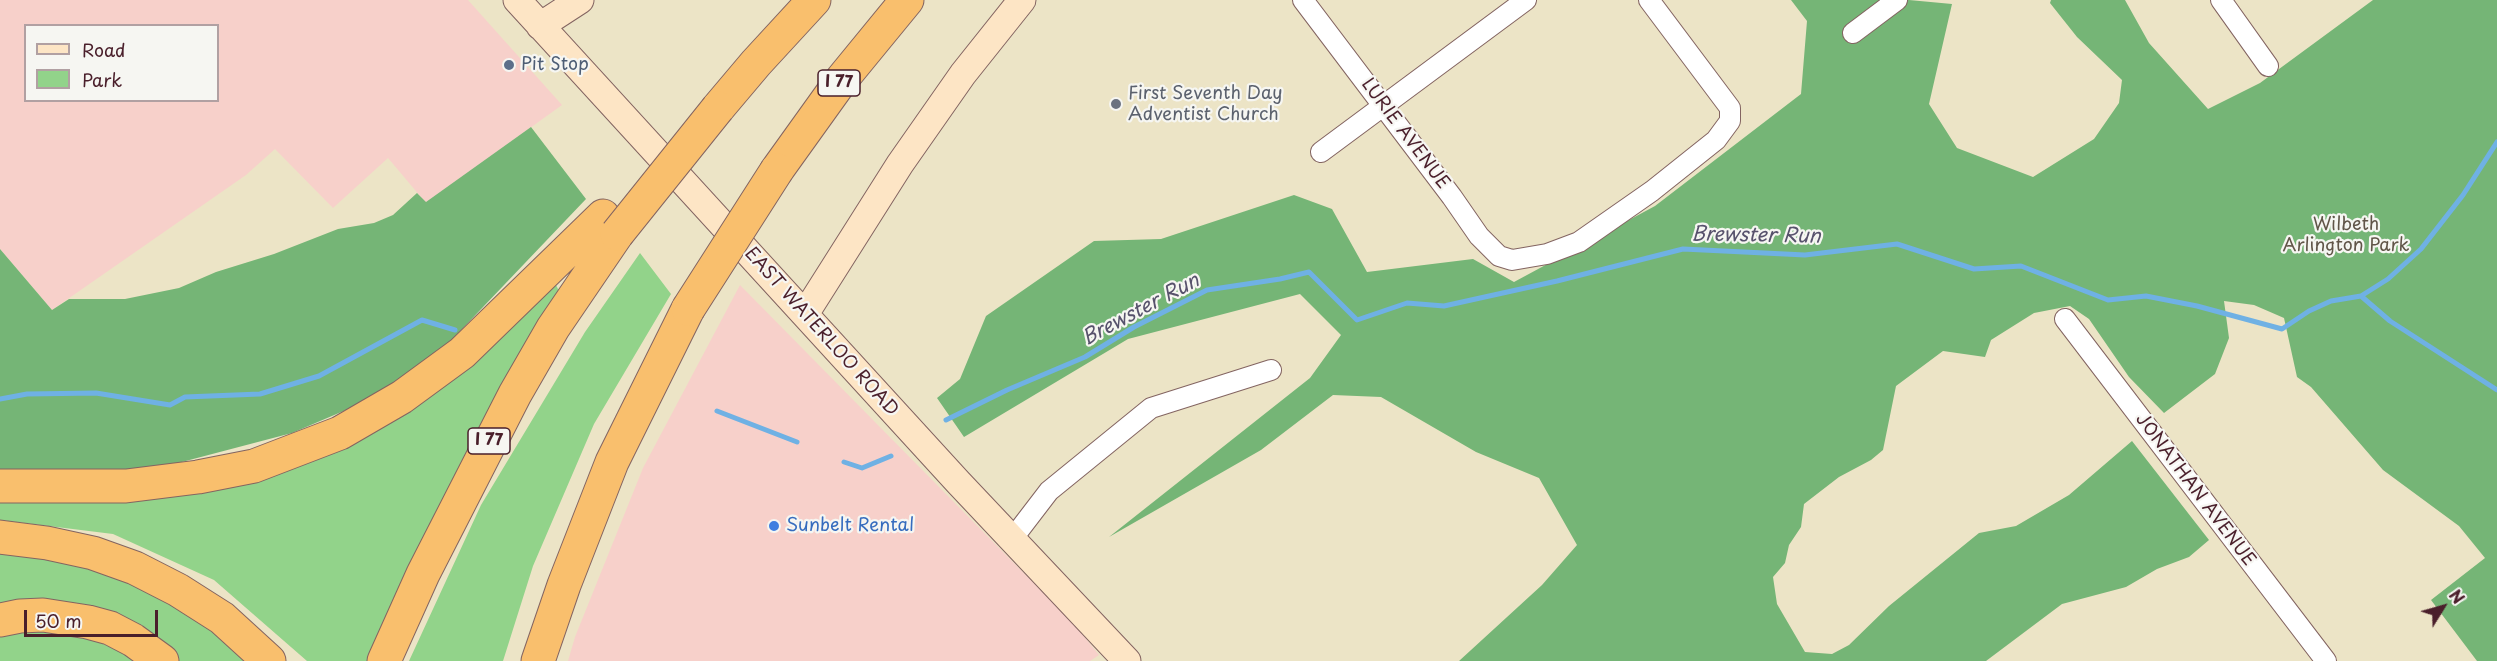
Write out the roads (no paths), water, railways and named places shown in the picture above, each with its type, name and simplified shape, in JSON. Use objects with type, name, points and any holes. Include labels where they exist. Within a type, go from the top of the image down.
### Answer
[{"type":"highway","points":[[0,486],[126,486],[198,477],[254,466],[340,433],[402,397],[462,353],[610,225],[715,103],[813,0]]},
{"type":"highway","name":"I 77","points":[[538,661],[564,585],[612,462],[688,309],[777,170],[843,78],[908,0]]},
{"type":"highway","name":"I 77","points":[[384,661],[428,564],[515,394],[610,225]]},
{"type":"highway","points":[[0,537],[47,543],[93,553],[135,568],[178,590],[222,618],[269,661]]},
{"type":"highway","points":[[0,620],[43,615],[88,622],[110,628],[133,640],[162,661]]},
{"type":"main road","name":"EAST WATERLOO ROAD","points":[[517,0],[958,482],[1127,661]]},
{"type":"main road","points":[[540,26],[579,0]]},
{"type":"main road","points":[[805,314],[900,164],[963,74],[1022,0]]},
{"type":"street","name":"LURIE AVENUE","points":[[1303,0],[1479,236],[1499,256],[1512,260],[1547,254],[1579,242],[1608,223],[1724,132],[1732,115],[1730,108],[1649,0]]},
{"type":"street","points":[[1321,152],[1526,0]]},
{"type":"street","points":[[1853,33],[1897,0]]},
{"type":"street","points":[[2221,0],[2268,66]]},
{"type":"street","name":"JONATHAN AVENUE","points":[[2065,319],[2326,661]]},
{"type":"street","points":[[1013,538],[1049,491],[1151,408],[1271,370]]},
{"type":"waterway","name":"Brewster Run","points":[[946,420],[1007,390],[1085,357],[1134,327],[1207,290],[1280,279],[1309,272],[1357,320],[1407,303],[1444,306],[1557,281],[1683,249],[1805,255],[1897,244],[1974,269],[2021,266],[2108,300],[2146,296],[2197,306],[2282,329],[2309,311],[2331,301],[2361,296],[2388,279],[2421,249],[2463,195],[2497,142]]},
{"type":"waterway","points":[[2361,296],[2390,321],[2497,390]]},
{"type":"waterway","name":"Brewster Run","points":[[0,399],[27,394],[96,393],[170,405],[185,397],[260,394],[319,376],[422,320],[455,330]]},
{"type":"waterway","name":"Brewster Run","points":[[717,411],[797,442]]},
{"type":"waterway","name":"Brewster Run","points":[[844,462],[862,468],[891,456]]},
{"type":"place","name":"Pit Stop","points":[[509,65]]},
{"type":"place","name":"First Seventh Day Adventist Church","points":[[1116,104]]},
{"type":"place","name":"Sunbelt Rental","points":[[774,526]]},
{"type":"park label","name":"Wilbeth Arlington Park","points":[[2346,235]]}]
